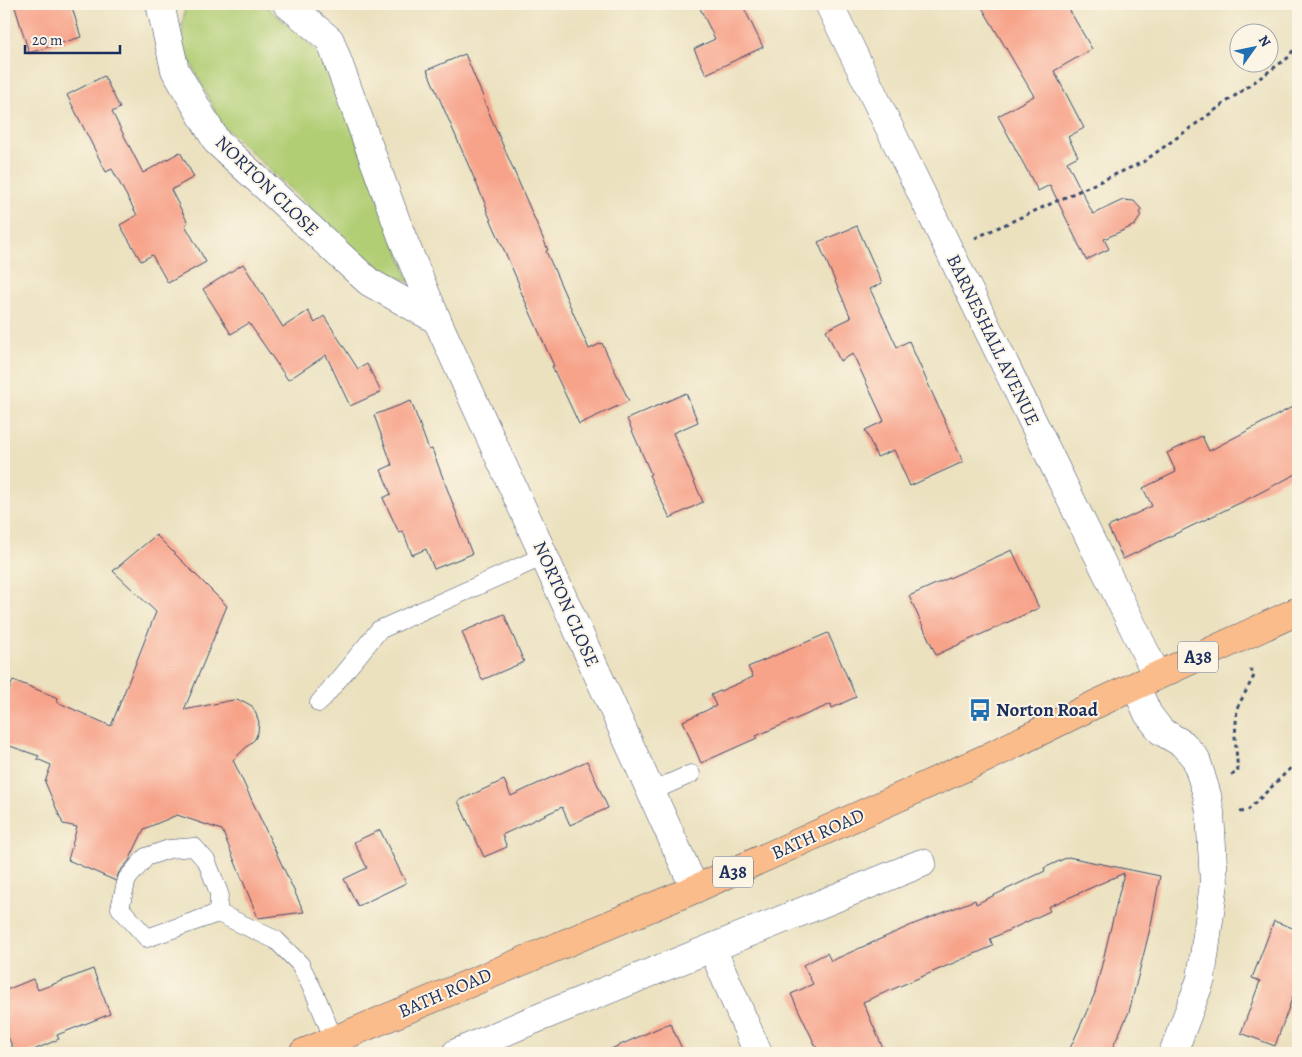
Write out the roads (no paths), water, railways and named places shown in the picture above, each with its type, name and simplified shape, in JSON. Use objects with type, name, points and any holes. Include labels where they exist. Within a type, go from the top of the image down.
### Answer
[{"type":"main road","name":"BATH ROAD","points":[[303,1053],[695,889],[984,759],[1094,705],[1298,611]]},
{"type":"street","name":"NORTON CLOSE","points":[[160,4],[175,70],[217,142],[369,282],[437,320]]},
{"type":"street","name":"NORTON CLOSE","points":[[287,4],[330,40],[402,237],[437,320],[695,889]]},
{"type":"street","name":"BARNESHALL AVENUE","points":[[830,4],[949,250],[1147,681]]},
{"type":"street","points":[[1147,681],[1148,714],[1161,731],[1184,744],[1196,759],[1210,812],[1214,883],[1201,979],[1173,1053]]},
{"type":"street","points":[[456,1053],[922,863]]},
{"type":"street","points":[[712,948],[758,1053]]},
{"type":"lane","points":[[319,703],[379,630],[544,556]]},
{"type":"lane","points":[[650,792],[691,774]]},
{"type":"lane","points":[[218,913],[219,893],[206,862],[194,847],[170,849],[146,857],[127,879],[120,908],[147,938],[218,913],[276,940],[300,964],[334,1040]]},
{"type":"place","name":"Norton Road","points":[[980,710]]}]
